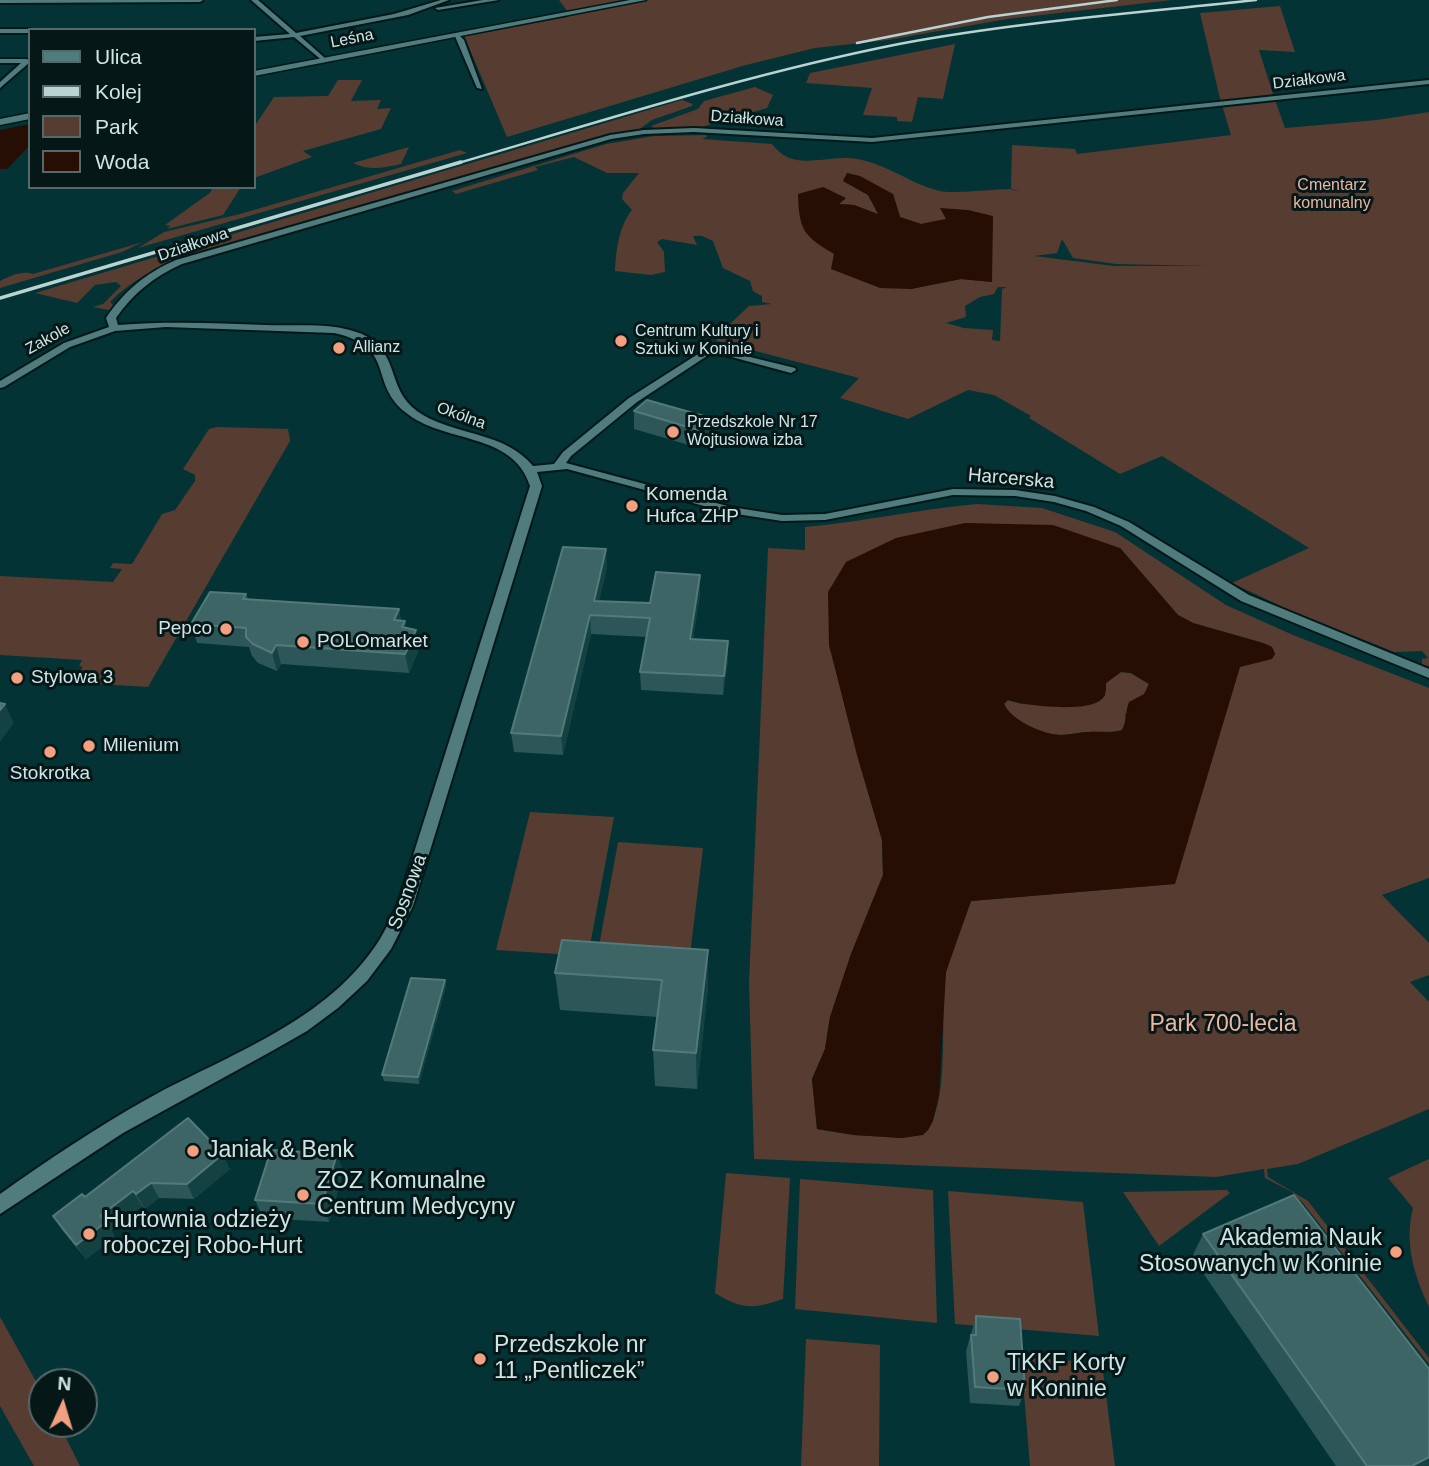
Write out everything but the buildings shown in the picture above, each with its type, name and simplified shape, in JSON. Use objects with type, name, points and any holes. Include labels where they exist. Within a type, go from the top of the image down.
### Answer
[{"type":"street","points":[[0,1],[200,0]]},
{"type":"street","points":[[254,0],[324,60]]},
{"type":"street","points":[[426,9],[446,0]]},
{"type":"street","points":[[256,39],[295,35],[473,1],[496,0]]},
{"type":"street","name":"Leśna","points":[[256,74],[642,0]]},
{"type":"street","points":[[0,31],[28,31]]},
{"type":"street","points":[[456,35],[461,40],[480,88]]},
{"type":"street","points":[[0,61],[27,61],[0,86]]},
{"type":"street","name":"Działkowa","points":[[114,328],[111,317],[141,283],[158,271],[179,262],[618,135],[694,130],[872,140],[1429,82]]},
{"type":"street","points":[[0,122],[28,116]]},
{"type":"street","name":"Okólna","points":[[114,328],[166,324],[316,329],[350,334],[371,344],[377,351],[395,397],[412,413],[435,425],[508,449],[526,461],[532,469]]},
{"type":"street","name":"Zakole","points":[[0,385],[67,345],[114,328]]},
{"type":"street","points":[[532,469],[559,465],[563,457],[633,400],[712,349],[791,370]]},
{"type":"street","name":"Harcerska","points":[[559,465],[730,510],[782,518],[825,517],[953,492],[1015,493],[1070,502],[1125,524],[1245,597],[1429,674]]},
{"type":"street","name":"Sosnowa","points":[[0,1205],[108,1130],[294,1030],[322,1012],[358,982],[386,947],[405,906],[534,498],[536,486],[532,469]]},
{"type":"green space","points":[[559,0],[1172,0],[1007,19],[888,40],[815,48],[746,65],[507,137],[464,36],[568,17],[568,12]]},
{"type":"green space","points":[[1280,6],[1295,52],[1259,50],[1274,97],[1221,103],[1200,13]]},
{"type":"green space","points":[[955,44],[943,99],[918,97],[912,122],[897,121],[897,117],[863,115],[872,88],[806,83],[810,73]]},
{"type":"green space","points":[[338,80],[362,80],[351,101],[381,100],[377,109],[391,108],[381,129],[303,151],[312,157],[256,177],[256,124],[274,97],[328,96]]},
{"type":"green space","points":[[755,87],[773,95],[767,108],[698,128],[655,129],[651,126],[698,109],[704,101]]},
{"type":"green space","points":[[682,100],[693,104],[652,120],[637,131],[598,138],[183,257],[135,281],[110,302],[114,306],[109,310],[93,307],[103,304],[121,286],[116,282],[95,285],[77,303],[35,293]]},
{"type":"green space","name":"Cmentarz komunalny","points":[[1275,100],[1285,128],[1377,120],[1429,112],[1429,668],[1422,666],[1422,659],[1428,658],[1422,651],[1394,652],[1291,611],[1232,583],[1309,548],[1162,456],[1120,474],[994,395],[968,390],[908,419],[840,398],[859,378],[717,341],[717,336],[749,306],[772,304],[762,302],[762,296],[753,291],[750,281],[723,268],[713,241],[702,236],[693,236],[697,245],[662,239],[657,242],[664,252],[665,272],[651,275],[615,271],[621,231],[632,210],[622,199],[623,193],[639,173],[607,173],[574,157],[535,167],[538,170],[456,194],[452,191],[606,144],[654,136],[706,135],[707,137],[702,139],[772,144],[780,152],[797,160],[861,160],[940,191],[1011,189],[1020,193],[1011,188],[1012,145],[1075,149],[1077,154],[1231,135],[1222,105]],"holes":[[[843,181],[893,194],[900,217],[921,224],[947,219],[940,209],[992,282],[961,279],[911,289],[832,269],[834,254],[823,187],[845,199],[838,204],[854,205],[879,215],[868,195]],[[1062,239],[1073,258],[1116,264],[1209,266],[1114,266],[1034,256],[1057,253]],[[998,287],[1007,287],[1002,289],[1000,341],[992,340],[993,330],[964,328],[946,323],[966,317],[965,306],[980,297],[994,294]]]},
{"type":"green space","points":[[409,147],[401,164],[371,168],[353,163]]},
{"type":"green space","points":[[460,150],[467,153],[138,248],[164,232],[240,214]]},
{"type":"green space","points":[[212,189],[240,189],[223,215],[167,229],[170,226],[165,225]]},
{"type":"green space","points":[[143,242],[122,252],[0,288],[0,281],[16,274],[33,274]]},
{"type":"green space","points":[[209,429],[288,429],[290,441],[148,687],[82,683],[89,672],[80,671],[83,667],[79,666],[82,660],[0,655],[0,576],[113,582],[122,569],[110,568],[113,563],[132,564],[162,514],[175,510],[195,481],[195,475],[183,469]]},
{"type":"green space","name":"Park 700-lecia","points":[[977,504],[1042,508],[1115,532],[1226,605],[1293,635],[1429,688],[1429,878],[1382,895],[1429,943],[1429,975],[1410,982],[1429,1002],[1429,1109],[1298,1164],[1267,1169],[1268,1177],[1308,1201],[1429,1358],[1429,1364],[1303,1203],[1292,1192],[1265,1178],[1264,1169],[1216,1177],[754,1159],[749,982],[768,548],[805,550],[805,527]],"holes":[[[1120,548],[1178,615],[1193,623],[1263,643],[1272,647],[1275,654],[1264,661],[1240,666],[1174,884],[971,901],[946,973],[940,1095],[928,1130],[902,1138],[817,1129],[812,1079],[825,1049],[830,1017],[851,954],[883,875],[882,840],[857,755]]]},
{"type":"green space","points":[[1121,672],[1131,673],[1149,684],[1145,694],[1125,714],[1126,722],[1122,730],[1054,734],[1020,721],[1004,703],[1008,700],[1021,704],[1082,706],[1105,696],[1106,683]]},
{"type":"green space","points":[[530,812],[614,817],[588,956],[496,950]]},
{"type":"green space","points":[[618,842],[703,848],[689,963],[597,957]]},
{"type":"green space","points":[[1429,1159],[1429,1307],[1412,1259],[1410,1221],[1413,1208],[1388,1178]]},
{"type":"green space","points":[[726,1173],[790,1178],[783,1299],[764,1305],[748,1306],[733,1303],[715,1293]]},
{"type":"green space","points":[[800,1179],[933,1190],[937,1323],[795,1309]]},
{"type":"green space","points":[[1227,1190],[1230,1193],[1159,1246],[1123,1192]]},
{"type":"green space","points":[[948,1191],[1083,1202],[1099,1336],[955,1324]]},
{"type":"green space","points":[[0,1317],[29,1368],[28,1438],[66,1438],[80,1466],[34,1466],[0,1406]]},
{"type":"green space","points":[[806,1339],[880,1345],[879,1466],[801,1466]]},
{"type":"green space","points":[[1021,1357],[1102,1363],[1115,1466],[1030,1466]]},
{"type":"water","points":[[28,124],[28,147],[7,169],[0,169],[0,130]]},
{"type":"water","points":[[847,173],[860,176],[893,194],[900,217],[921,224],[946,219],[940,208],[968,210],[993,216],[992,282],[961,279],[911,289],[880,288],[831,269],[834,254],[805,231],[800,216],[798,194],[823,187],[846,198],[839,204],[854,205],[878,214],[868,195],[843,181]]},
{"type":"water","points":[[965,523],[1053,525],[1120,548],[1178,615],[1193,623],[1263,643],[1272,647],[1275,654],[1272,659],[1240,667],[1175,884],[971,901],[946,972],[939,1095],[933,1121],[923,1135],[902,1138],[817,1129],[812,1079],[825,1049],[830,1017],[851,954],[883,875],[882,840],[829,645],[828,592],[846,562],[896,538]],"holes":[[[1121,672],[1131,673],[1149,684],[1144,694],[1129,702],[1124,727],[1118,731],[1061,735],[1046,732],[1020,721],[1004,704],[1008,700],[1042,706],[1084,706],[1102,699],[1106,683]]]},
{"type":"railway","points":[[857,43],[988,17],[1117,0]]},
{"type":"railway","points":[[455,164],[731,84],[899,44],[1032,24],[1256,0]]},
{"type":"railway","points":[[0,298],[461,162]]},
{"type":"place","name":"Centrum Kultury i Sztuki w Koninie","points":[[621,341]]},
{"type":"place","name":"Allianz","points":[[339,348]]},
{"type":"place","name":"Przedszkole Nr 17 Wojtusiowa izba","points":[[673,432]]},
{"type":"place","name":"Komenda Hufca ZHP","points":[[632,506]]},
{"type":"place","name":"Pepco","points":[[226,629]]},
{"type":"place","name":"POLOmarket","points":[[303,642]]},
{"type":"place","name":"Stylowa 3","points":[[17,678]]},
{"type":"place","name":"Milenium","points":[[89,746]]},
{"type":"place","name":"Stokrotka","points":[[50,752]]},
{"type":"place","name":"Janiak & Benk","points":[[193,1151]]},
{"type":"place","name":"ZOZ Komunalne Centrum Medycyny","points":[[303,1195]]},
{"type":"place","name":"Hurtownia odzieży roboczej Robo-Hurt","points":[[89,1234]]},
{"type":"place","name":"Akademia Nauk Stosowanych w Koninie","points":[[1396,1252]]},
{"type":"place","name":"Przedszkole nr 11 „Pentliczek”","points":[[480,1359]]},
{"type":"place","name":"TKKF Korty w Koninie","points":[[993,1377]]}]
